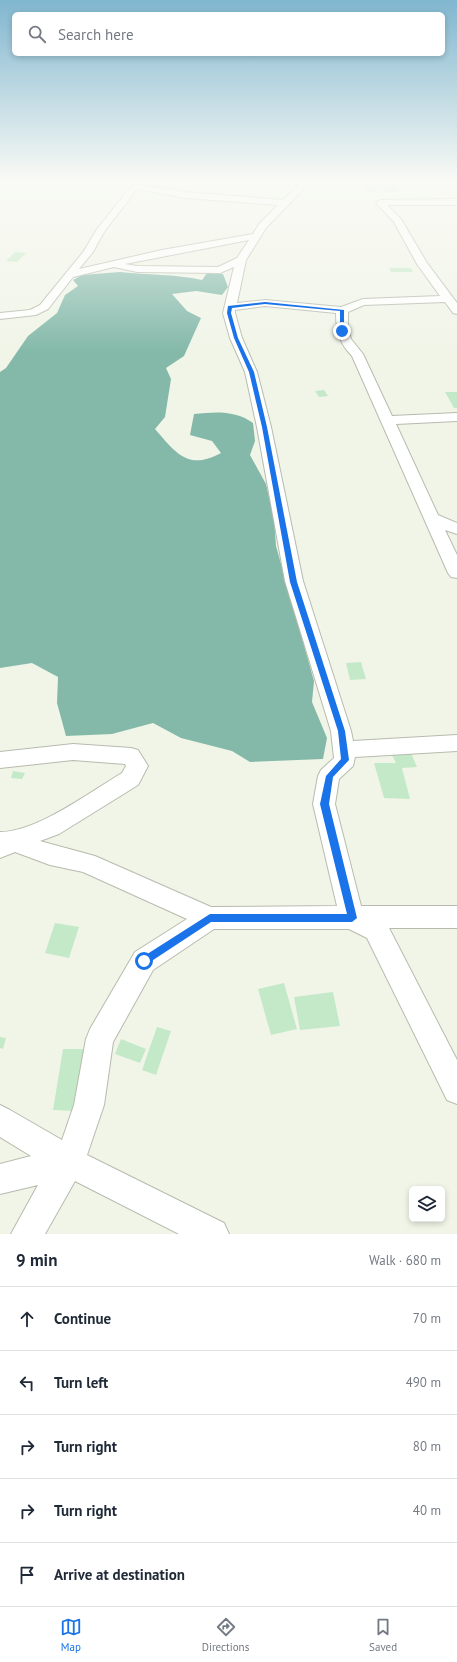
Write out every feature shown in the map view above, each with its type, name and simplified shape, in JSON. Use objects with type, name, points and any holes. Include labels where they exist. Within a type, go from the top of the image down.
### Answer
[{"type":"street","points":[[0,322],[32,313],[44,307],[88,252],[96,237]]},
{"type":"street","points":[[69,275],[203,243],[252,237]]},
{"type":"street","points":[[256,237],[241,260],[229,313],[236,338],[251,372],[264,427],[294,582],[341,731],[345,760],[329,776],[324,804],[352,918],[376,930],[383,941],[457,1090]]},
{"type":"street","points":[[407,237],[422,264],[457,311]]},
{"type":"street","points":[[109,265],[137,269],[220,270],[241,260]]},
{"type":"street","points":[[230,307],[265,303],[342,310],[363,302],[447,299]]},
{"type":"street","points":[[342,310],[342,331],[347,346],[357,354],[457,573]]},
{"type":"street","points":[[0,316],[22,315]]},
{"type":"street","points":[[388,420],[457,417]]},
{"type":"street","points":[[432,518],[457,529]]},
{"type":"street","points":[[344,750],[457,742]]},
{"type":"street","points":[[0,760],[73,752],[131,756],[137,766],[130,779],[51,827],[5,844]]},
{"type":"street","points":[[5,844],[87,863],[210,918],[457,916]]},
{"type":"street","points":[[27,1234],[69,1162],[90,1106],[100,1039],[144,961],[210,918]]},
{"type":"street","points":[[0,1120],[69,1162],[213,1234]]},
{"type":"street","points":[[0,1179],[69,1162]]},
{"type":"water","points":[[120,272],[202,280],[207,273],[223,274],[228,287],[222,295],[196,291],[172,294],[187,311],[201,318],[184,356],[166,368],[171,379],[165,417],[155,429],[176,452],[191,460],[200,460],[210,458],[221,453],[212,441],[190,435],[194,414],[232,414],[253,423],[255,441],[250,455],[266,484],[274,519],[276,546],[314,681],[312,702],[327,738],[323,759],[250,762],[232,751],[181,738],[153,723],[112,734],[66,736],[57,703],[58,677],[32,663],[0,668],[0,372],[6,368],[28,336],[57,313],[65,295],[78,286],[73,280],[82,275]]},
{"type":"building","points":[[15,252],[26,253],[17,262],[6,261]]},
{"type":"building","points":[[389,268],[411,268],[413,272],[391,272]]},
{"type":"building","points":[[324,390],[328,396],[319,397],[315,391]]},
{"type":"building","points":[[445,392],[457,392],[457,408],[454,408]]},
{"type":"building","points":[[361,662],[366,679],[350,680],[346,663]]},
{"type":"building","points":[[391,753],[411,753],[417,767],[402,768],[410,799],[384,798],[374,763],[396,763]]},
{"type":"building","points":[[13,771],[25,773],[22,779],[11,778]]},
{"type":"building","points":[[55,923],[79,927],[69,958],[45,953]]},
{"type":"building","points":[[284,983],[297,1029],[271,1035],[258,989]]},
{"type":"building","points":[[333,992],[340,1026],[300,1030],[294,997]]},
{"type":"building","points":[[157,1027],[171,1031],[156,1075],[142,1070]]},
{"type":"building","points":[[0,1037],[6,1038],[3,1049],[0,1048]]},
{"type":"building","points":[[121,1039],[146,1049],[140,1063],[115,1054]]},
{"type":"building","points":[[63,1049],[86,1049],[77,1111],[53,1110]]},
{"type":"route","points":[[144,961],[210,918],[352,918],[324,804],[329,776],[345,760],[341,731],[294,582],[264,427],[251,372],[236,338],[229,313],[230,307],[245,304],[265,303],[342,310],[342,331]]}]
